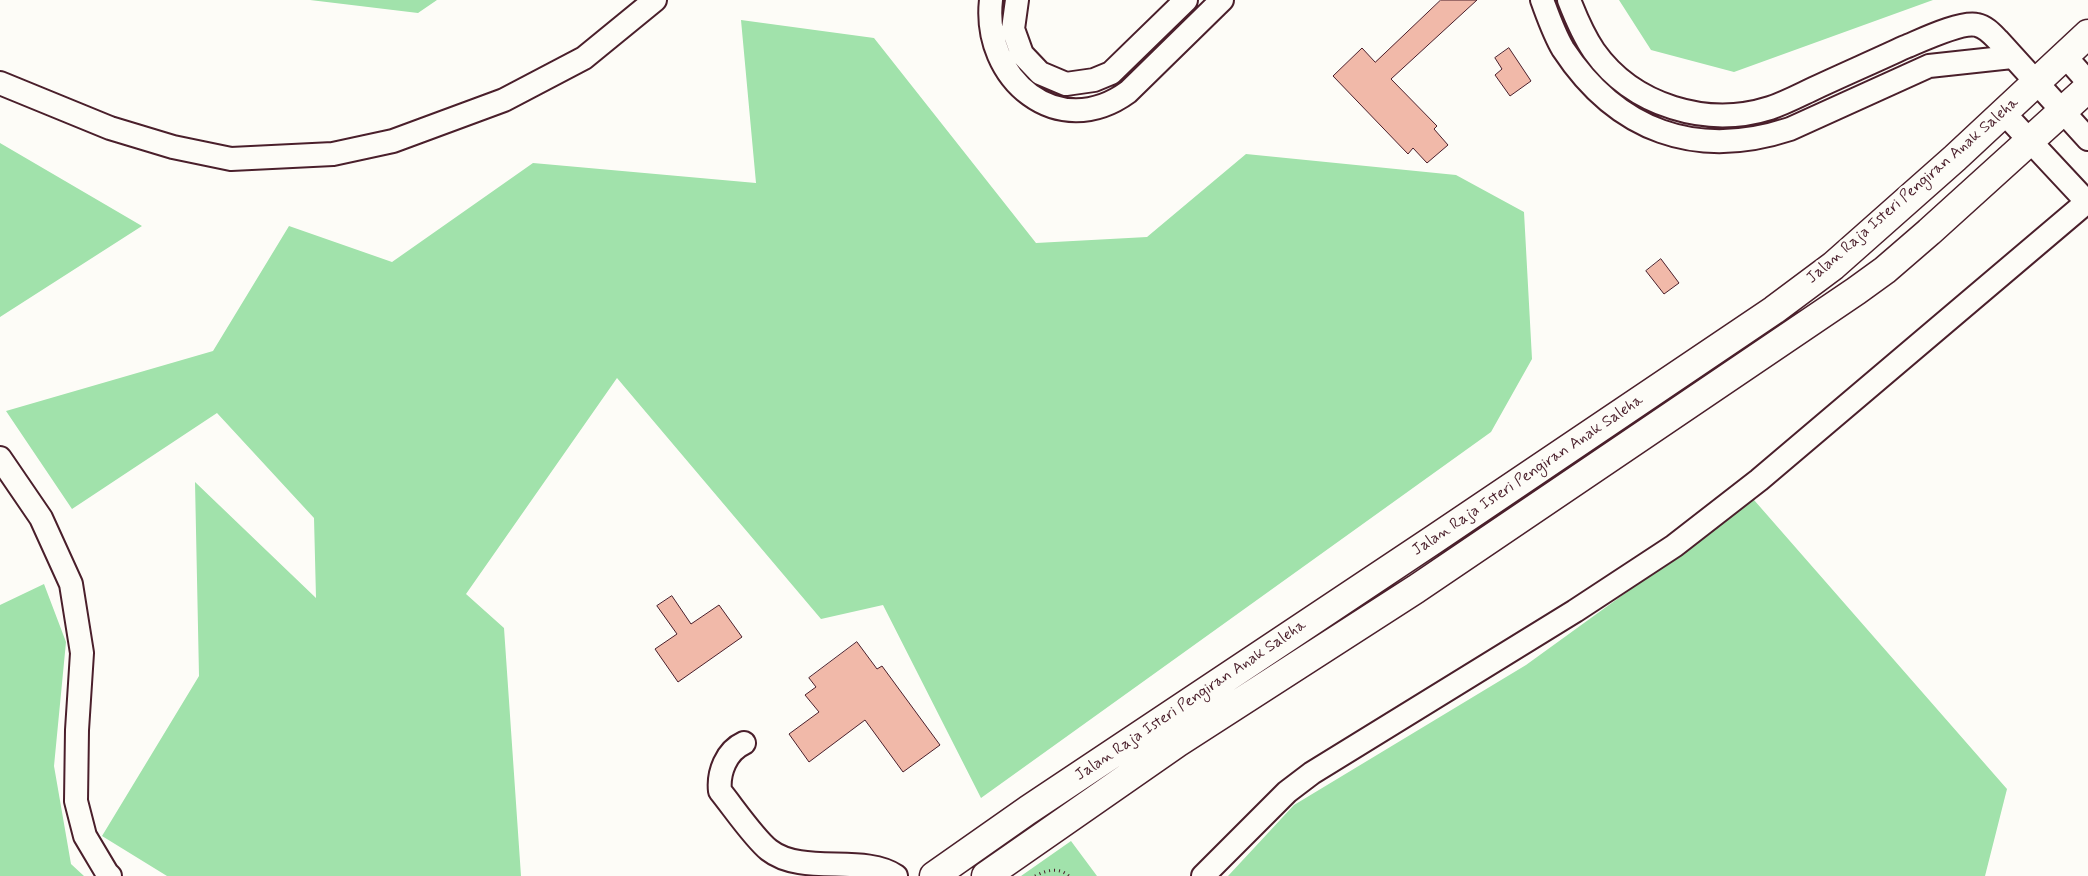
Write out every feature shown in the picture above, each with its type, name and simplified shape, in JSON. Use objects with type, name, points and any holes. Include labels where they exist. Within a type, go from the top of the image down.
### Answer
[{"type":"main road","name":"Jalan Raja Isteri Pengiran Anak Saleha","points":[[934,876],[1060,788],[1774,310],[1833,266],[2088,34]]},
{"type":"main road","name":"Jalan Raja Isteri Pengiran Anak Saleha","points":[[986,876],[1177,743],[1416,588],[1856,291],[1885,270],[1929,232],[2088,88]]},
{"type":"street","points":[[0,84],[110,128],[173,147],[231,159],[333,154],[393,141],[504,100],[584,58],[655,0]]},
{"type":"street","points":[[991,0],[989,23],[994,46],[1004,67],[1016,84],[1034,98],[1055,107],[1073,109],[1095,108],[1113,102],[1128,92],[1222,0]]},
{"type":"street","points":[[1017,0],[1013,29],[1022,54],[1040,73],[1066,84],[1094,80],[1111,73],[1186,0]]},
{"type":"street","points":[[1542,0],[1562,47],[1585,80],[1601,97],[1624,113],[1652,128],[1674,136],[1724,143],[1770,136],[1790,130],[1929,66],[2012,57]]},
{"type":"street","points":[[1569,0],[1580,28],[1594,51],[1620,79],[1650,98],[1669,106],[1716,116],[1743,114],[1771,108],[1915,43],[1960,27],[1976,24],[1987,30],[2088,139]]},
{"type":"street","points":[[2065,56],[2088,82]]},
{"type":"street","points":[[1203,876],[1287,792],[1312,773],[1575,611],[1674,546],[1760,480],[2088,203],[2003,112]]},
{"type":"street","points":[[0,458],[42,518],[71,584],[82,653],[77,730],[76,801],[85,836],[106,873],[110,876]]},
{"type":"street","points":[[744,743],[738,746],[721,768],[720,791],[769,850],[784,858],[800,862],[879,869],[896,876]]},
{"type":"path","points":[[1036,876],[1047,870],[1067,873],[1069,876]]},
{"type":"green space","points":[[310,0],[437,0],[418,13]]},
{"type":"green space","points":[[1619,0],[1933,0],[1734,72],[1651,50]]},
{"type":"green space","points":[[741,20],[874,38],[1036,243],[1147,237],[1246,154],[1456,175],[1524,212],[1532,359],[1491,432],[981,798],[883,605],[821,619],[617,378],[466,594],[504,628],[521,876],[167,876],[102,836],[199,676],[195,482],[316,598],[314,518],[217,413],[72,509],[6,411],[213,351],[289,226],[392,262],[533,163],[756,183]]},
{"type":"green space","points":[[0,143],[142,226],[0,317]]},
{"type":"green space","points":[[1754,500],[2007,789],[1985,876],[1228,876],[1294,805],[1526,665]]},
{"type":"green space","points":[[44,584],[66,642],[54,766],[71,864],[84,876],[0,876],[0,605]]},
{"type":"green space","points":[[1071,841],[1097,876],[1021,876]]},
{"type":"building","points":[[1441,0],[1477,0],[1391,79],[1437,126],[1434,129],[1448,145],[1427,163],[1413,148],[1408,154],[1333,76],[1362,48],[1375,62]]},
{"type":"building","points":[[1509,48],[1531,81],[1510,96],[1495,75],[1502,69],[1495,58]]},
{"type":"building","points":[[1661,259],[1679,283],[1664,294],[1646,271]]},
{"type":"building","points":[[672,596],[691,624],[719,605],[742,637],[678,682],[655,649],[677,634],[657,606]]},
{"type":"building","points":[[857,642],[877,669],[882,666],[940,745],[903,772],[865,720],[809,762],[789,734],[819,712],[805,695],[816,687],[809,678]]}]
